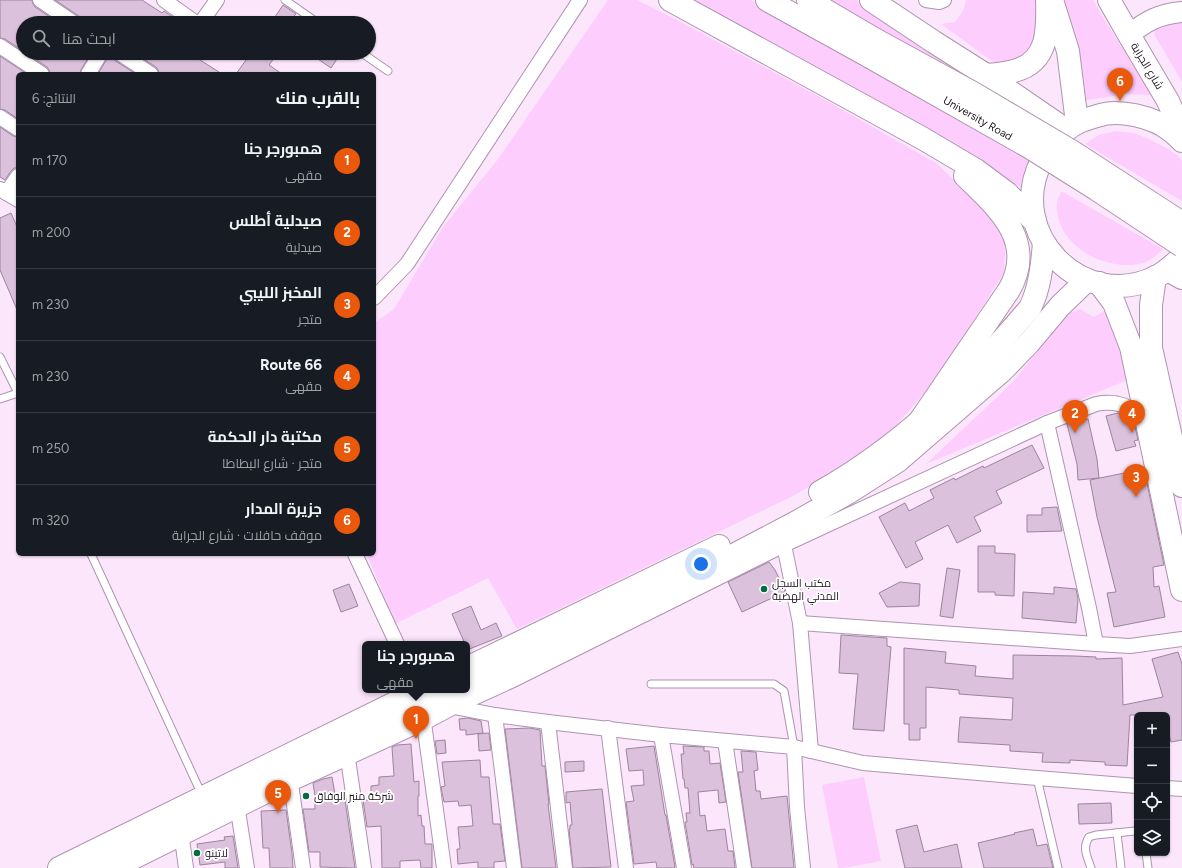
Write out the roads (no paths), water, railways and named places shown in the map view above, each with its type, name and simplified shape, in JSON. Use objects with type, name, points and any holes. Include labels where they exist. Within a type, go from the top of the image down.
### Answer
[{"type":"main road","points":[[670,0],[922,138],[976,170],[1007,193],[1035,222]]},
{"type":"main road","name":"University Road","points":[[767,0],[975,94],[1066,148],[1182,223]]},
{"type":"main road","name":"University Road","points":[[808,0],[874,49],[1096,189],[1182,246]]},
{"type":"main road","points":[[871,0],[986,75],[1072,127]]},
{"type":"main road","points":[[986,75],[1014,72],[1027,66],[1036,59],[1044,46],[1047,35],[1047,0]]},
{"type":"main road","points":[[1052,0],[1068,51],[1072,127]]},
{"type":"main road","name":"شارع الجرابة","points":[[1109,0],[1168,101],[1182,133]]},
{"type":"main road","points":[[1172,270],[1137,284],[1118,286],[1093,282],[1070,271],[1055,258],[1044,243],[1035,222],[1032,196],[1036,171],[1048,148],[1072,127],[1100,115],[1125,113],[1149,118],[1171,130],[1182,141]]},
{"type":"main road","points":[[917,425],[1015,281],[1018,270],[1019,255],[1017,239],[1012,228],[992,202],[958,168],[922,138]]},
{"type":"main road","points":[[470,683],[536,653],[724,552],[798,504],[838,482],[917,425],[981,363],[1030,308],[1035,298],[1044,243]]},
{"type":"main road","points":[[1172,270],[1151,305],[1151,348],[1182,486]]},
{"type":"main road","points":[[1093,282],[1114,303],[1131,347],[1182,590]]},
{"type":"main road","points":[[470,667],[724,552],[791,525],[848,493],[898,461],[1002,371],[1060,306],[1093,282]]},
{"type":"main road","points":[[59,868],[414,693]]},
{"type":"main road","points":[[94,868],[236,805],[288,773],[452,697]]},
{"type":"street","points":[[40,0],[64,16]]},
{"type":"street","points":[[164,0],[187,16]]},
{"type":"street","points":[[206,16],[217,0]]},
{"type":"street","points":[[376,296],[406,264],[580,0]]},
{"type":"street","points":[[926,0],[939,2],[944,0]]},
{"type":"street","points":[[1129,36],[1142,25],[1156,18],[1172,13],[1182,12]]},
{"type":"street","points":[[0,46],[16,57]]},
{"type":"street","points":[[21,60],[39,72]]},
{"type":"street","points":[[89,72],[97,60]]},
{"type":"street","points":[[130,60],[148,72]]},
{"type":"street","points":[[0,117],[16,128]]},
{"type":"street","points":[[16,178],[3,191],[16,199]]},
{"type":"street","points":[[470,692],[511,681],[784,545],[1047,423],[1096,404],[1114,403],[1131,408],[1140,415],[1148,426]]},
{"type":"street","points":[[1047,423],[1086,593],[1096,644]]},
{"type":"street","points":[[791,525],[784,545],[800,624],[812,751]]},
{"type":"street","points":[[356,556],[396,641]]},
{"type":"street","points":[[800,624],[1130,646],[1182,639]]},
{"type":"street","points":[[125,867],[182,839],[236,805],[291,784],[424,723],[452,697],[467,693]]},
{"type":"street","points":[[452,697],[495,715],[661,735],[794,747],[863,763],[1134,786]]},
{"type":"street","points":[[495,715],[514,868]]},
{"type":"street","points":[[548,722],[565,868]]},
{"type":"street","points":[[424,723],[444,868]]},
{"type":"street","points":[[608,728],[626,868]]},
{"type":"street","points":[[661,735],[684,868]]},
{"type":"street","points":[[725,740],[744,868]]},
{"type":"street","points":[[794,747],[797,807],[803,868]]},
{"type":"street","points":[[348,759],[364,868]]},
{"type":"street","points":[[291,784],[303,868]]},
{"type":"street","points":[[1170,788],[1182,789]]},
{"type":"street","points":[[236,805],[247,868]]},
{"type":"street","points":[[182,839],[186,868]]},
{"type":"lane","points":[[285,0],[308,16]]},
{"type":"lane","points":[[372,60],[388,71]]},
{"type":"lane","points":[[0,357],[16,389]]},
{"type":"lane","points":[[0,399],[16,394]]},
{"type":"lane","points":[[93,556],[203,797]]},
{"type":"lane","points":[[651,684],[774,684],[784,691],[794,747]]},
{"type":"lane","points":[[1037,778],[1058,868]]},
{"type":"lane","points":[[1091,868],[1084,848],[1085,842],[1089,837],[1134,831]]},
{"type":"lane","points":[[1117,833],[1121,868]]},
{"type":"lane","points":[[1146,856],[1148,868]]},
{"type":"place","name":"جزيرة المدار","points":[[1120,101]]},
{"type":"place","name":"صيدلية أطلس","points":[[1075,433]]},
{"type":"place","name":"Route 66","points":[[1132,433]]},
{"type":"place","name":"المخبز الليبي","points":[[1136,497]]},
{"type":"place","name":"مكتب السجل المدني الهضبة","points":[[764,589]]},
{"type":"place","name":"همبورجر جنا","points":[[416,739]]},
{"type":"place","name":"شركة منبر الوفاق","points":[[306,796]]},
{"type":"place","name":"مكتبة دار الحكمة","points":[[278,813]]},
{"type":"place","name":"لاتينو","points":[[197,853]]}]
